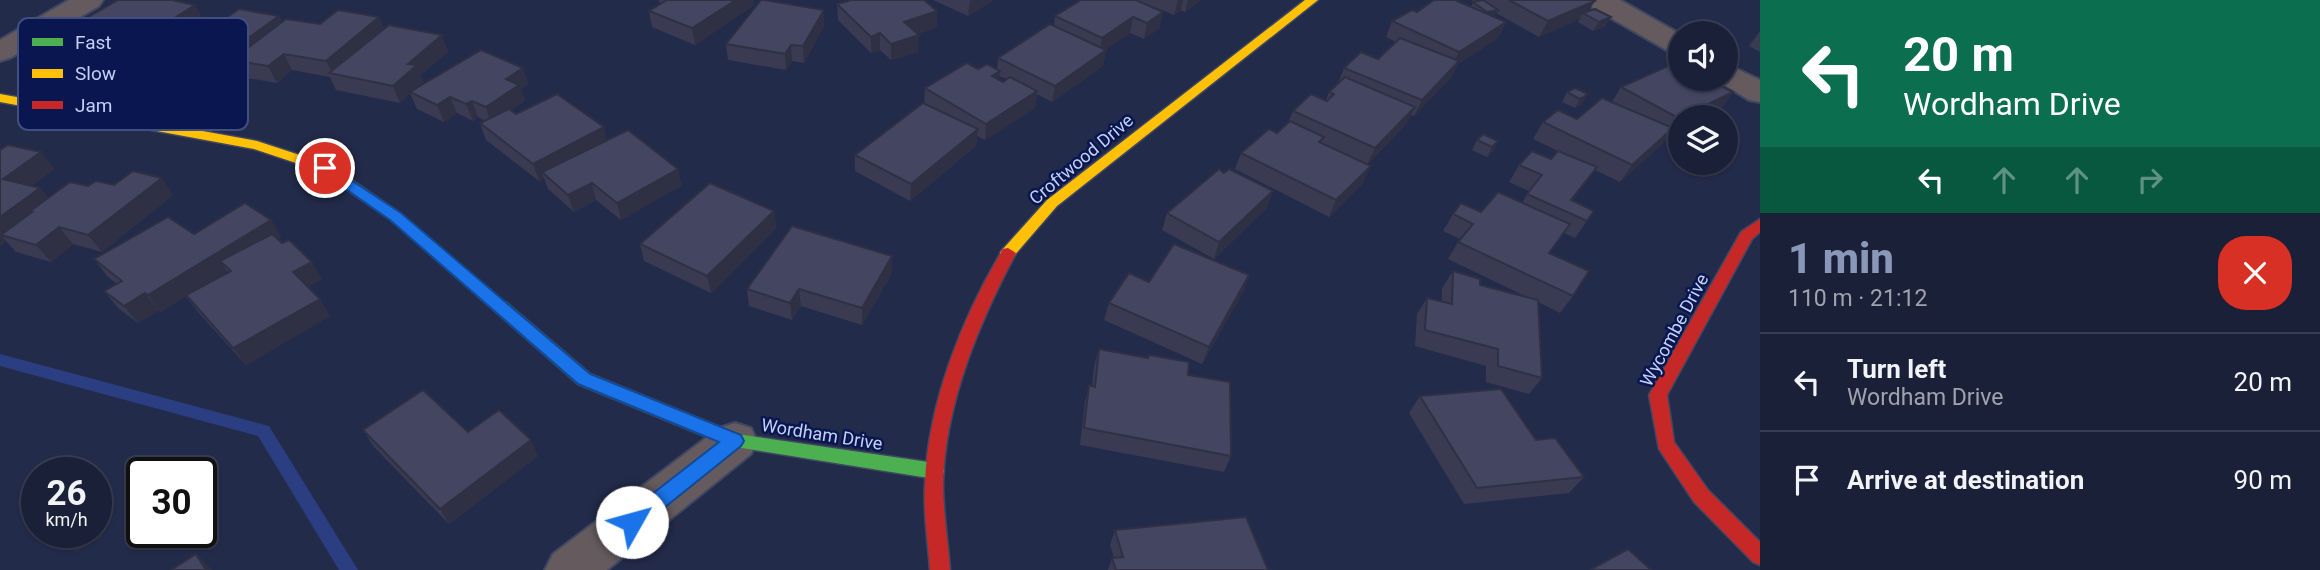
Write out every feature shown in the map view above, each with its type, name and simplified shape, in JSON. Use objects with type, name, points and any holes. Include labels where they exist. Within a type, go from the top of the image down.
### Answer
[{"type":"street","points":[[58,18],[89,0]]},
{"type":"street","name":"Croftwood Drive","points":[[940,570],[934,471],[955,369],[981,301],[1010,250],[1052,203],[1312,0]]},
{"type":"street","points":[[1601,0],[1668,39]]},
{"type":"street","points":[[0,52],[18,41]]},
{"type":"street","points":[[1738,80],[1760,93]]},
{"type":"street","name":"Wordham Drive","points":[[0,98],[18,101]]},
{"type":"street","name":"Wordham Drive","points":[[175,130],[257,145],[325,168],[396,217],[584,379],[735,441],[934,471]]},
{"type":"street","name":"Wycombe Drive","points":[[1760,224],[1746,236],[1658,395],[1665,444],[1701,496],[1760,556]]},
{"type":"street","points":[[570,570],[735,441]]},
{"type":"building","points":[[118,0],[172,0],[195,5],[174,18],[87,18]]},
{"type":"building","points":[[667,0],[736,0],[692,28],[649,11]]},
{"type":"building","points":[[761,0],[824,10],[803,46],[791,45],[785,54],[726,44]]},
{"type":"building","points":[[851,0],[924,0],[937,11],[904,22],[919,35],[891,44],[880,33],[871,37],[837,4]]},
{"type":"building","points":[[1081,0],[1136,0],[1163,12],[1147,23],[1133,17],[1102,38],[1055,16]]},
{"type":"building","points":[[1434,0],[1455,0],[1506,22],[1459,52],[1392,21],[1412,10],[1417,12]]},
{"type":"building","points":[[1483,0],[1498,10],[1487,12],[1473,2]]},
{"type":"building","points":[[1509,0],[1593,0],[1595,1],[1548,21]]},
{"type":"building","points":[[239,9],[279,16],[248,38],[248,18],[226,18]]},
{"type":"building","points":[[1595,9],[1611,17],[1599,22],[1583,13]]},
{"type":"building","points":[[338,10],[379,17],[326,61],[284,54],[268,66],[248,63],[248,48],[286,19],[320,24]]},
{"type":"building","points":[[1050,24],[1106,50],[1055,86],[998,58]]},
{"type":"building","points":[[389,25],[442,35],[408,64],[417,65],[393,86],[329,73]]},
{"type":"building","points":[[1400,38],[1459,61],[1422,100],[1344,68],[1361,52],[1378,59]]},
{"type":"building","points":[[481,50],[523,68],[506,79],[519,85],[486,107],[472,101],[466,104],[450,97],[437,105],[410,92]]},
{"type":"building","points":[[967,63],[978,69],[987,64],[1000,71],[992,76],[1003,82],[1010,77],[1037,91],[986,124],[925,88]]},
{"type":"building","points":[[1668,66],[1668,91],[1733,92],[1706,105],[1668,105],[1668,112],[1621,87]]},
{"type":"building","points":[[1345,77],[1415,107],[1375,148],[1293,111],[1311,94],[1327,101],[1334,94],[1329,92]]},
{"type":"building","points":[[1575,88],[1588,94],[1580,99],[1567,92]]},
{"type":"building","points":[[557,94],[604,127],[533,164],[480,123],[509,109],[516,114]]},
{"type":"building","points":[[1602,98],[1668,126],[1668,133],[1632,165],[1543,122],[1558,110],[1577,119]]},
{"type":"building","points":[[923,103],[978,129],[911,184],[855,155]]},
{"type":"building","points":[[1290,121],[1324,137],[1319,142],[1371,166],[1336,200],[1241,153],[1269,129],[1277,133]]},
{"type":"building","points":[[628,130],[678,169],[617,203],[592,183],[568,195],[542,172]]},
{"type":"building","points":[[1483,134],[1498,141],[1492,147],[1477,140]]},
{"type":"building","points":[[8,145],[41,152],[3,179],[40,188],[0,217],[0,150]]},
{"type":"building","points":[[1532,151],[1551,159],[1558,151],[1597,167],[1571,200],[1594,211],[1587,221],[1527,194],[1542,175],[1519,165]]},
{"type":"building","points":[[1219,169],[1224,173],[1229,169],[1273,191],[1219,242],[1167,213]]},
{"type":"building","points":[[133,171],[162,178],[88,235],[59,227],[36,245],[1,235],[70,182],[88,186],[96,181],[114,185]]},
{"type":"building","points":[[710,183],[774,211],[707,276],[640,244]]},
{"type":"building","points":[[1498,192],[1570,224],[1549,253],[1589,271],[1573,296],[1458,242],[1473,224],[1453,214],[1461,203],[1481,212]]},
{"type":"building","points":[[245,203],[271,220],[148,295],[145,293],[124,306],[104,291],[122,281],[94,259],[168,217],[194,234]]},
{"type":"building","points":[[792,226],[892,256],[862,308],[799,289],[790,303],[747,289]]},
{"type":"building","points":[[272,234],[282,243],[289,240],[312,262],[293,272],[320,299],[233,348],[186,295],[231,271],[220,261]]},
{"type":"building","points":[[1174,244],[1249,275],[1209,347],[1109,303],[1129,273],[1149,282]]},
{"type":"building","points":[[1453,271],[1480,279],[1480,285],[1538,300],[1542,378],[1498,366],[1498,349],[1425,330],[1427,298],[1452,304]]},
{"type":"building","points":[[1099,349],[1189,362],[1188,375],[1230,382],[1231,456],[1084,428],[1089,385],[1095,387]]},
{"type":"building","points":[[1501,389],[1536,440],[1555,438],[1584,477],[1477,488],[1420,396]]},
{"type":"building","points":[[423,390],[468,432],[499,410],[531,440],[440,509],[363,430]]},
{"type":"building","points":[[1246,517],[1268,570],[1116,570],[1112,558],[1123,557],[1115,530]]},
{"type":"building","points":[[1628,549],[1651,570],[1590,570]]},
{"type":"building","points":[[196,554],[206,570],[171,570]]},
{"type":"waterway","points":[[0,360],[263,431],[349,570]]},
{"type":"traffic: fast","points":[[501,307],[584,379],[735,441],[935,471]]},
{"type":"traffic: slow","points":[[1008,253],[1052,203],[1312,0]]},
{"type":"traffic: slow","points":[[0,98],[18,101]]},
{"type":"traffic: slow","points":[[175,130],[257,145],[325,168],[396,217],[501,307]]},
{"type":"traffic: jam","points":[[1760,224],[1746,236],[1658,395],[1665,444],[1701,496],[1760,556]]},
{"type":"traffic: jam","points":[[940,570],[934,481],[945,412],[971,331],[1008,253]]},
{"type":"route","points":[[325,168],[396,217],[584,379],[735,441],[632,522]]}]
